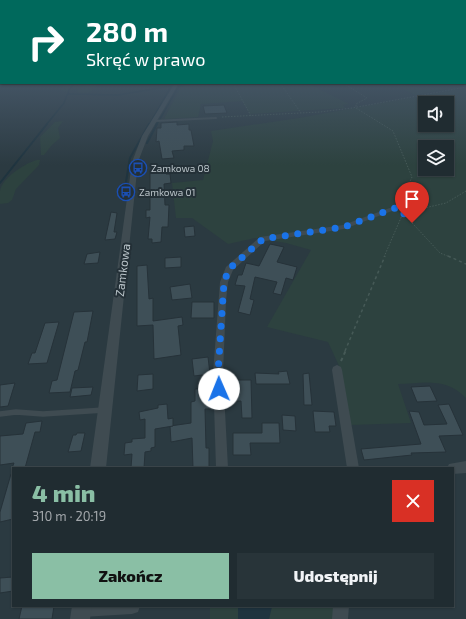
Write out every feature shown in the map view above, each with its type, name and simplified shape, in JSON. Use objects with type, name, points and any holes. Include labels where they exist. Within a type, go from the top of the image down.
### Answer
[{"type":"street","name":"Zamkowa","points":[[98,467],[135,162],[139,148],[163,108]]},
{"type":"street","points":[[222,467],[218,373],[224,282],[229,269],[263,239],[344,227],[400,210]]},
{"type":"street","points":[[337,370],[353,467]]},
{"type":"street","points":[[454,468],[466,467]]},
{"type":"street","points":[[81,611],[122,607]]},
{"type":"street","points":[[340,619],[341,607]]},
{"type":"lane","points":[[154,121],[216,118]]},
{"type":"lane","points":[[0,414],[16,412],[43,414],[104,410]]},
{"type":"path","points":[[247,108],[251,116]]},
{"type":"path","points":[[298,108],[302,113]]},
{"type":"path","points":[[216,118],[356,108],[393,132],[412,177],[337,370]]},
{"type":"path","points":[[400,210],[446,203],[466,190]]},
{"type":"path","points":[[400,210],[440,253],[466,264]]},
{"type":"green space","points":[[170,108],[200,108],[198,117],[164,119]]},
{"type":"green space","points":[[246,108],[345,108],[250,114]]},
{"type":"green space","points":[[355,108],[418,108],[418,132],[454,132],[454,108],[466,108],[466,398],[458,391],[443,384],[426,382],[398,384],[411,423],[350,425],[340,368],[328,342],[267,327],[311,250],[286,243],[255,238],[228,244],[192,218],[176,218],[172,183],[203,180],[213,141],[211,131]]},
{"type":"green space","points":[[63,121],[58,128],[60,138],[44,155],[41,155],[40,137],[55,122]]},
{"type":"green space","points":[[40,160],[39,165],[16,189],[12,200],[8,203],[0,204],[0,191],[9,176],[26,164]]},
{"type":"green space","points":[[210,607],[238,607],[238,619],[210,619]]},
{"type":"green space","points":[[272,607],[335,607],[333,619],[269,619]]},
{"type":"water","points":[[238,607],[272,607],[269,619],[238,619]]},
{"type":"building","points":[[203,108],[225,108],[227,113],[205,114]]},
{"type":"building","points":[[177,122],[177,125],[189,124],[189,130],[191,130],[194,146],[184,146],[184,150],[172,151],[174,158],[162,159],[159,141],[156,142],[157,128],[161,128],[161,123]]},
{"type":"building","points":[[165,171],[166,174],[170,174],[171,183],[164,184],[165,205],[169,205],[168,227],[162,227],[161,242],[152,243],[152,239],[148,239],[150,217],[146,218],[146,210],[150,210],[150,173]]},
{"type":"building","points":[[111,212],[117,213],[114,232],[117,232],[115,239],[105,240]]},
{"type":"building","points":[[194,226],[195,236],[185,237],[184,227]]},
{"type":"building","points":[[270,244],[284,247],[277,262],[297,267],[293,280],[286,278],[281,295],[273,293],[277,282],[255,277],[250,299],[254,300],[250,315],[238,312],[245,286],[235,285],[238,275],[242,275],[246,263],[259,266]]},
{"type":"building","points":[[100,252],[98,263],[84,264],[87,254]]},
{"type":"building","points":[[181,257],[181,267],[165,268],[165,258]]},
{"type":"building","points":[[147,265],[149,299],[153,298],[153,321],[182,317],[183,325],[178,326],[181,355],[154,359],[153,325],[137,326],[137,266]]},
{"type":"building","points":[[190,284],[192,298],[172,300],[170,287]]},
{"type":"building","points":[[192,302],[214,302],[214,318],[191,318]]},
{"type":"building","points":[[93,311],[87,342],[85,342],[78,370],[75,371],[70,392],[49,393],[52,381],[57,380],[74,312]]},
{"type":"building","points":[[59,322],[47,363],[28,364],[32,353],[35,353],[45,323]]},
{"type":"building","points":[[208,357],[210,374],[194,376],[192,359]]},
{"type":"building","points":[[287,371],[290,384],[256,384],[255,373],[279,374],[278,372]]},
{"type":"building","points":[[309,373],[312,405],[304,405],[303,374]]},
{"type":"building","points":[[153,374],[153,389],[137,391],[138,375]]},
{"type":"building","points":[[226,375],[234,375],[234,380],[251,380],[252,418],[242,418],[241,401],[226,401]]},
{"type":"building","points":[[15,383],[8,406],[0,407],[0,385]]},
{"type":"building","points":[[430,386],[437,401],[417,402],[411,387]]},
{"type":"building","points":[[93,387],[91,395],[70,397],[72,388]]},
{"type":"building","points":[[210,388],[211,409],[205,409],[206,448],[209,448],[209,467],[193,467],[192,438],[171,442],[170,426],[191,423],[191,402],[195,401],[195,389]]},
{"type":"building","points":[[167,404],[168,419],[173,418],[173,426],[155,429],[155,447],[151,448],[151,451],[145,452],[144,467],[131,467],[132,454],[124,455],[125,443],[132,442],[132,439],[145,438],[145,419],[140,420],[139,412],[158,408],[158,405]]},
{"type":"building","points":[[449,404],[463,435],[439,436],[446,452],[411,453],[412,455],[364,460],[361,449],[421,444],[409,411],[419,412],[424,425],[447,424],[438,405]]},
{"type":"building","points":[[313,411],[334,412],[336,426],[329,426],[330,432],[315,432]]},
{"type":"building","points":[[282,415],[295,416],[296,431],[283,430]]},
{"type":"building","points":[[42,421],[40,432],[35,432],[25,467],[12,467],[14,463],[0,465],[0,436],[23,434],[26,423]]},
{"type":"building","points":[[262,423],[279,423],[280,443],[250,443],[251,455],[233,455],[233,433],[262,433]]},
{"type":"building","points":[[77,433],[85,433],[81,451],[68,452],[73,435],[76,435]]},
{"type":"building","points":[[12,474],[12,519],[0,522],[0,512]]},
{"type":"building","points":[[12,577],[12,591],[0,593],[0,578]]},
{"type":"building","points":[[22,607],[54,607],[52,619],[19,619]]},
{"type":"waterway","points":[[46,125],[60,108]]},
{"type":"waterway","points":[[149,125],[159,108]]},
{"type":"waterway","points":[[160,119],[166,108]]},
{"type":"waterway","points":[[0,183],[47,124]]},
{"type":"waterway","points":[[126,182],[130,158],[149,124]]},
{"type":"waterway","points":[[147,143],[157,124]]},
{"type":"place","name":"Zamkowa 08","points":[[138,168]]},
{"type":"place","name":"Zamkowa 01","points":[[126,192]]},
{"type":"route","points":[[219,389],[218,373],[224,282],[229,269],[263,239],[344,227],[398,207],[412,223]]}]
